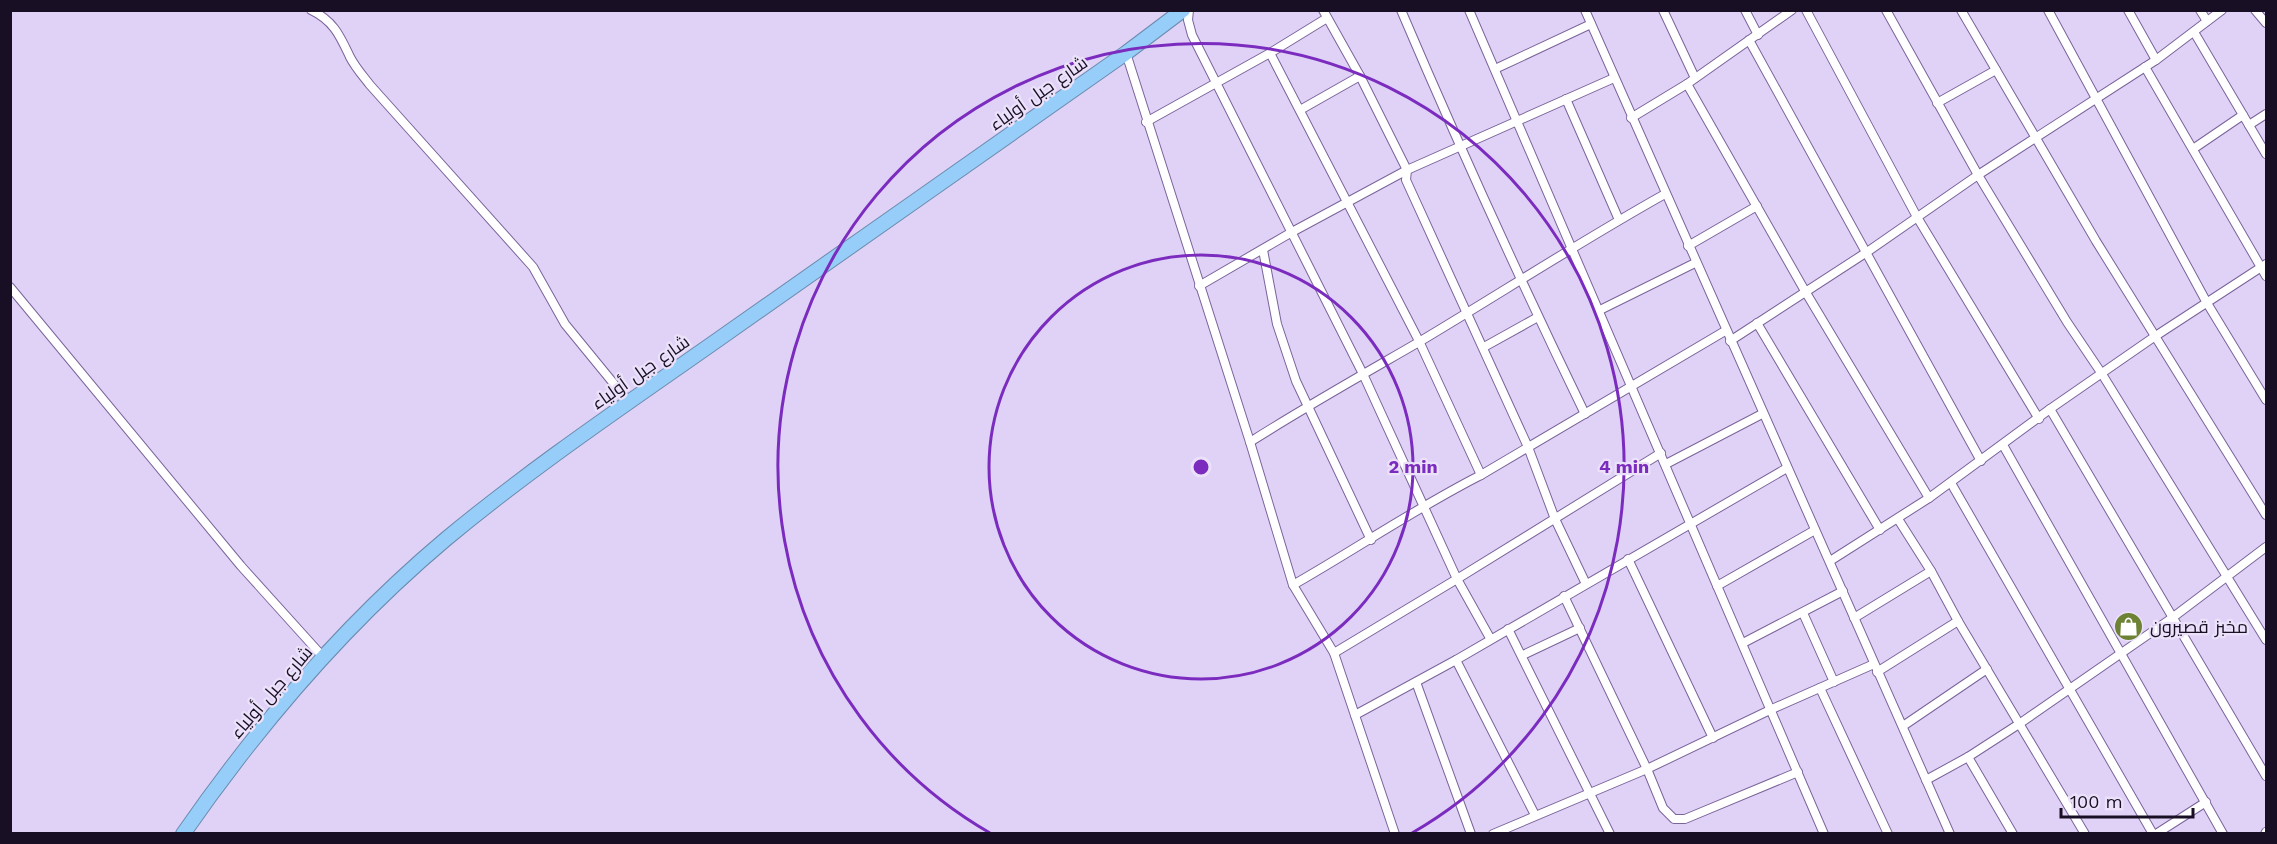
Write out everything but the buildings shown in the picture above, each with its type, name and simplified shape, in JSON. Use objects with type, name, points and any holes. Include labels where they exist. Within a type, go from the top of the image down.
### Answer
[{"type":"highway","name":"شارع جبل أولياء","points":[[183,834],[259,732],[324,658],[408,572],[445,540],[628,401],[1126,53],[1183,10]]},
{"type":"street","points":[[311,10],[336,28],[351,58],[370,85],[533,267],[565,324],[628,401]]},
{"type":"street","points":[[1189,10],[1188,20],[1192,34],[1363,374],[1457,579],[1490,638]]},
{"type":"street","points":[[1401,10],[1520,280],[1585,414]]},
{"type":"street","points":[[1469,10],[1824,834]]},
{"type":"street","points":[[1585,10],[1725,331],[1830,561],[1875,668],[1950,834]]},
{"type":"street","points":[[1663,10],[1695,78]]},
{"type":"street","points":[[1745,10],[1758,35]]},
{"type":"street","points":[[1631,118],[1687,84],[1792,10]]},
{"type":"street","points":[[1806,10],[1917,217],[2038,418]]},
{"type":"street","points":[[1886,10],[1978,175],[2067,322],[2228,575],[2266,640]]},
{"type":"street","points":[[1961,10],[2035,139],[2154,337],[2266,516]]},
{"type":"street","points":[[2048,10],[2207,303],[2266,400]]},
{"type":"street","points":[[2128,10],[2156,60]]},
{"type":"street","points":[[2200,10],[2208,21]]},
{"type":"street","points":[[1730,341],[1867,252],[1978,175],[2156,60],[2222,10]]},
{"type":"street","points":[[2255,10],[2266,23]]},
{"type":"street","points":[[1146,122],[1270,53],[1325,14],[1360,76],[1407,170],[1406,180],[1484,347],[1528,447],[1555,519],[1586,584]]},
{"type":"street","points":[[1495,69],[1591,24]]},
{"type":"street","points":[[2194,32],[2266,154]]},
{"type":"street","points":[[1749,40],[1981,461]]},
{"type":"street","points":[[1126,53],[1146,122],[1250,442],[1293,585],[1334,653],[1395,834]]},
{"type":"street","points":[[1270,53],[1419,342],[1481,475]]},
{"type":"street","points":[[2145,67],[2264,266],[2266,276]]},
{"type":"street","points":[[1937,102],[1996,70]]},
{"type":"street","points":[[1300,110],[1360,76]]},
{"type":"street","points":[[1199,286],[1292,232],[1407,170],[1614,78]]},
{"type":"street","points":[[1687,84],[1805,291],[1929,498]]},
{"type":"street","points":[[1566,99],[1619,220]]},
{"type":"street","points":[[2249,125],[2266,114]]},
{"type":"street","points":[[2193,149],[2243,115]]},
{"type":"street","points":[[1250,442],[1308,405],[1419,342],[1665,194]]},
{"type":"street","points":[[1688,246],[1757,206]]},
{"type":"street","points":[[1263,250],[1277,324],[1296,381],[1371,540]]},
{"type":"street","points":[[1600,310],[1695,262]]},
{"type":"street","points":[[1830,561],[1929,498],[2050,409],[2154,337],[2264,266]]},
{"type":"street","points":[[10,286],[241,566],[324,658]]},
{"type":"street","points":[[1484,347],[1538,316]]},
{"type":"street","points":[[1757,323],[1880,530]]},
{"type":"street","points":[[1293,585],[1725,331]]},
{"type":"street","points":[[2050,409],[2266,776]]},
{"type":"street","points":[[1666,464],[1762,414]]},
{"type":"street","points":[[2003,445],[2223,834]]},
{"type":"street","points":[[1334,653],[1661,453]]},
{"type":"street","points":[[1355,715],[1456,660],[1490,638],[1787,468]]},
{"type":"street","points":[[1951,483],[2068,688],[2155,834],[2206,801]]},
{"type":"street","points":[[1898,519],[1931,571],[1958,621],[2085,834]]},
{"type":"street","points":[[1716,586],[1815,530]]},
{"type":"street","points":[[1926,780],[2019,724],[2172,618],[2266,547]]},
{"type":"street","points":[[1628,559],[1713,738]]},
{"type":"street","points":[[1854,618],[1931,571]]},
{"type":"street","points":[[1743,643],[1843,591]]},
{"type":"street","points":[[1564,596],[1647,769],[1663,808],[1674,819],[1685,819],[1798,772]]},
{"type":"street","points":[[1803,613],[1834,682]]},
{"type":"street","points":[[1493,834],[1647,769],[1820,688],[1875,668],[1958,621]]},
{"type":"street","points":[[1523,655],[1580,628]]},
{"type":"street","points":[[1508,629],[1523,655],[1610,834]]},
{"type":"street","points":[[1456,660],[1535,815]]},
{"type":"street","points":[[1903,726],[1987,669]]},
{"type":"street","points":[[1416,682],[1471,834]]},
{"type":"street","points":[[1820,688],[1888,834]]},
{"type":"street","points":[[1968,756],[2013,834]]},
{"type":"place","name":"مخبز قصيرون","points":[[2129,626]]}]
